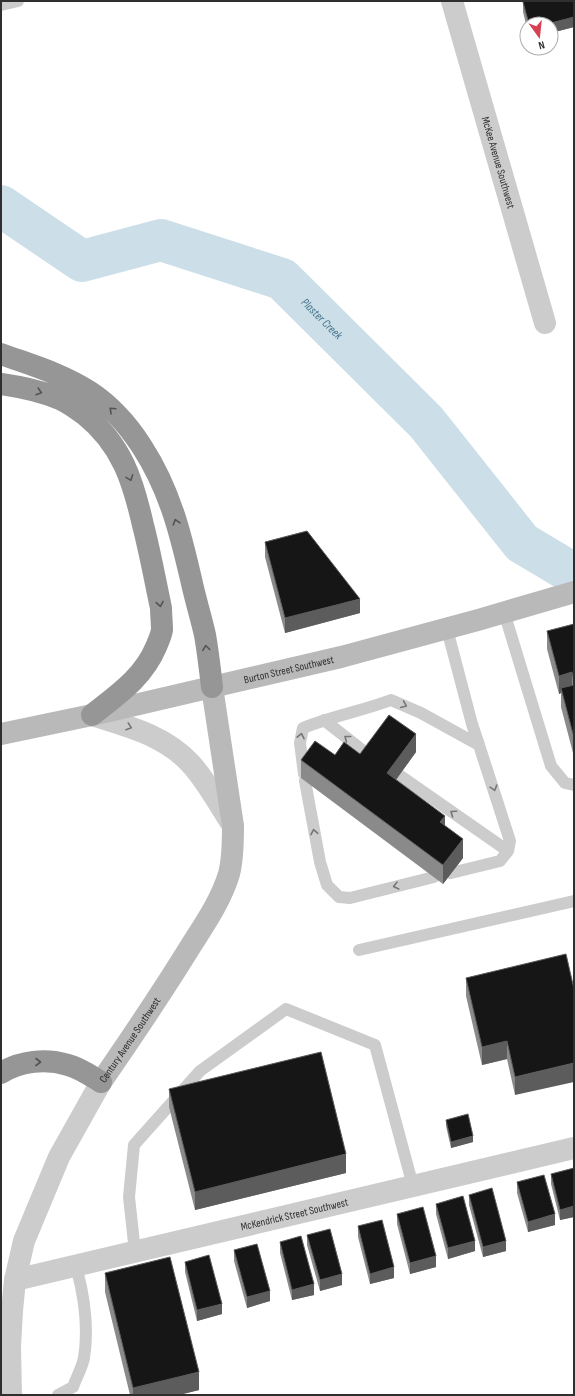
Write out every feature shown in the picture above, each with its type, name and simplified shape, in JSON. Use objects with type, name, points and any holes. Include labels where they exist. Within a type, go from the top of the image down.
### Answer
[{"type":"highway","points":[[1,354],[56,373],[91,392],[118,415],[142,447],[154,468],[174,514],[181,536],[205,636],[212,686]]},
{"type":"highway","points":[[1,384],[30,390],[60,399],[76,408],[106,435],[123,462],[132,481],[161,608],[161,632],[150,659],[143,670],[131,684],[92,715]]},
{"type":"highway","points":[[1,1073],[28,1062],[54,1062],[68,1065],[101,1082]]},
{"type":"main road","name":"Burton Street Southwest","points":[[1,734],[92,715],[341,657],[447,629],[564,595]]},
{"type":"main road","name":"Century Avenue Southwest","points":[[101,1082],[168,984],[221,894],[229,874],[232,861],[233,826],[212,686]]},
{"type":"street","name":"McKee Avenue Southwest","points":[[452,1],[545,324]]},
{"type":"street","points":[[92,715],[145,733],[165,743],[178,752],[190,762],[199,773],[233,826]]},
{"type":"street","name":"Century Avenue Southwest","points":[[11,1395],[10,1347],[12,1311],[15,1280],[24,1241],[59,1157],[101,1082]]},
{"type":"street","name":"McKendrick Street Southwest","points":[[15,1280],[574,1148]]},
{"type":"lane","points":[[1,5],[18,1]]},
{"type":"lane","points":[[504,612],[550,766],[565,783],[574,785]]},
{"type":"lane","points":[[447,629],[472,724],[510,841],[508,851],[500,861],[451,873]]},
{"type":"lane","points":[[434,877],[350,898],[339,897],[327,885],[320,862],[304,778],[300,743],[303,728],[324,720],[391,700],[421,712],[479,745]]},
{"type":"lane","points":[[324,720],[371,757]]},
{"type":"lane","points":[[399,775],[508,851]]},
{"type":"lane","points":[[359,950],[574,901]]},
{"type":"lane","points":[[135,1252],[129,1197],[134,1145],[200,1071],[286,1009],[375,1045],[413,1186]]},
{"type":"lane","points":[[58,1395],[73,1387],[84,1359],[86,1319],[81,1286],[76,1266]]},
{"type":"building","points":[[574,1],[574,17],[559,21],[559,16],[527,16],[523,2]]},
{"type":"building","points":[[307,531],[360,599],[285,618],[265,542]]},
{"type":"building","points":[[574,624],[574,681],[572,672],[559,676],[547,631]]},
{"type":"building","points":[[574,685],[574,734],[573,734],[561,688]]},
{"type":"building","points":[[389,715],[416,734],[387,773],[445,816],[440,822],[463,839],[443,865],[301,760],[315,741],[335,755],[344,742],[360,754]]},
{"type":"building","points":[[566,954],[574,989],[574,1063],[515,1077],[507,1041],[482,1047],[466,978]]},
{"type":"building","points":[[321,1052],[346,1154],[195,1192],[169,1089]]},
{"type":"building","points":[[468,1114],[473,1136],[451,1142],[446,1120]]},
{"type":"building","points":[[574,1168],[574,1206],[560,1210],[551,1174]]},
{"type":"building","points":[[544,1175],[555,1214],[528,1222],[517,1182]]},
{"type":"building","points":[[492,1188],[506,1241],[483,1247],[469,1195]]},
{"type":"building","points":[[463,1196],[475,1241],[448,1248],[436,1204]]},
{"type":"building","points":[[423,1207],[436,1256],[410,1263],[397,1214]]},
{"type":"building","points":[[382,1220],[394,1267],[370,1274],[358,1226]]},
{"type":"building","points":[[330,1229],[342,1274],[320,1280],[307,1235]]},
{"type":"building","points":[[301,1236],[314,1284],[292,1290],[280,1242]]},
{"type":"building","points":[[257,1244],[270,1291],[247,1297],[234,1250]]},
{"type":"building","points":[[209,1255],[222,1304],[197,1310],[185,1262]]},
{"type":"building","points":[[170,1257],[199,1372],[133,1388],[105,1273]]},
{"type":"waterway","name":"Plaster Creek","points":[[1,206],[82,261],[161,240],[282,279],[426,422],[522,543],[574,574]]}]
